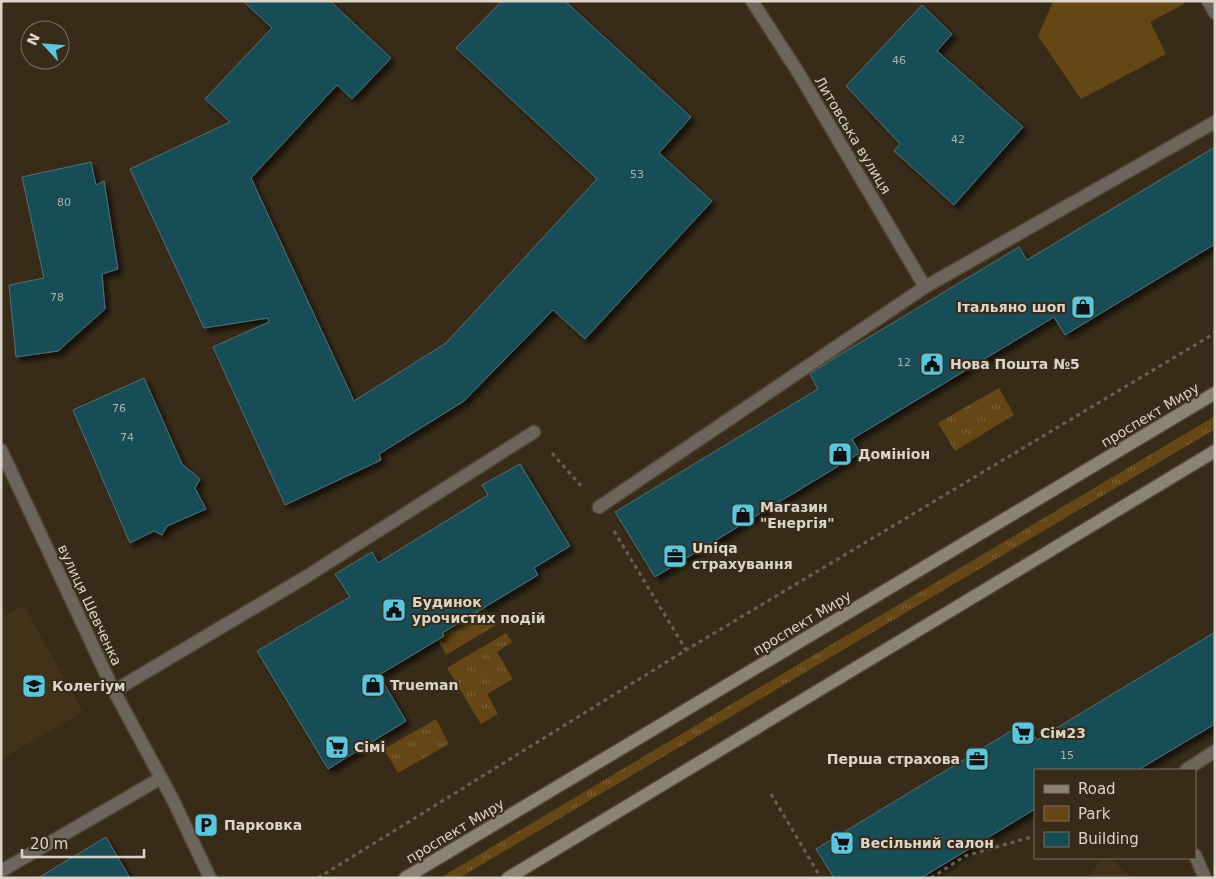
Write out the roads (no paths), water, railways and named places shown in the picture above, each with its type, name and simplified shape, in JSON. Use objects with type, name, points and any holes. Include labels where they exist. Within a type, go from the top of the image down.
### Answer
[{"type":"street","name":"Литовська вулиця","points":[[752,1],[798,72],[925,287]]},
{"type":"street","points":[[1208,1],[1215,13]]},
{"type":"street","points":[[599,507],[925,287],[1215,122]]},
{"type":"street","name":"проспект Миру","points":[[405,878],[1215,393]]},
{"type":"street","points":[[114,691],[304,578],[534,432]]},
{"type":"street","name":"вулиця Шевченка","points":[[1,450],[114,691],[161,778],[210,878]]},
{"type":"street","points":[[508,878],[1215,451]]},
{"type":"street","points":[[1188,769],[1215,752]]},
{"type":"street","points":[[1,871],[161,778]]},
{"type":"street","points":[[1196,857],[1205,878]]},
{"type":"place","name":"Італьяно шоп","points":[[1083,307]]},
{"type":"place","name":"Нова Пошта №5","points":[[932,364]]},
{"type":"place","name":"Домініон","points":[[840,454]]},
{"type":"place","name":"Магазин \"Енергія\"","points":[[743,515]]},
{"type":"place","name":"Uniqa страхування","points":[[675,556]]},
{"type":"place","name":"Будинок урочистих подій","points":[[394,610]]},
{"type":"place","name":"Trueman","points":[[373,685]]},
{"type":"place","name":"Колегіум","points":[[34,686]]},
{"type":"place","name":"Сім23","points":[[1023,733]]},
{"type":"place","name":"Сімі","points":[[337,747]]},
{"type":"place","name":"Перша страхова","points":[[977,759]]},
{"type":"place","name":"Парковка","points":[[206,825]]},
{"type":"place","name":"Весільний салон","points":[[842,843]]}]
